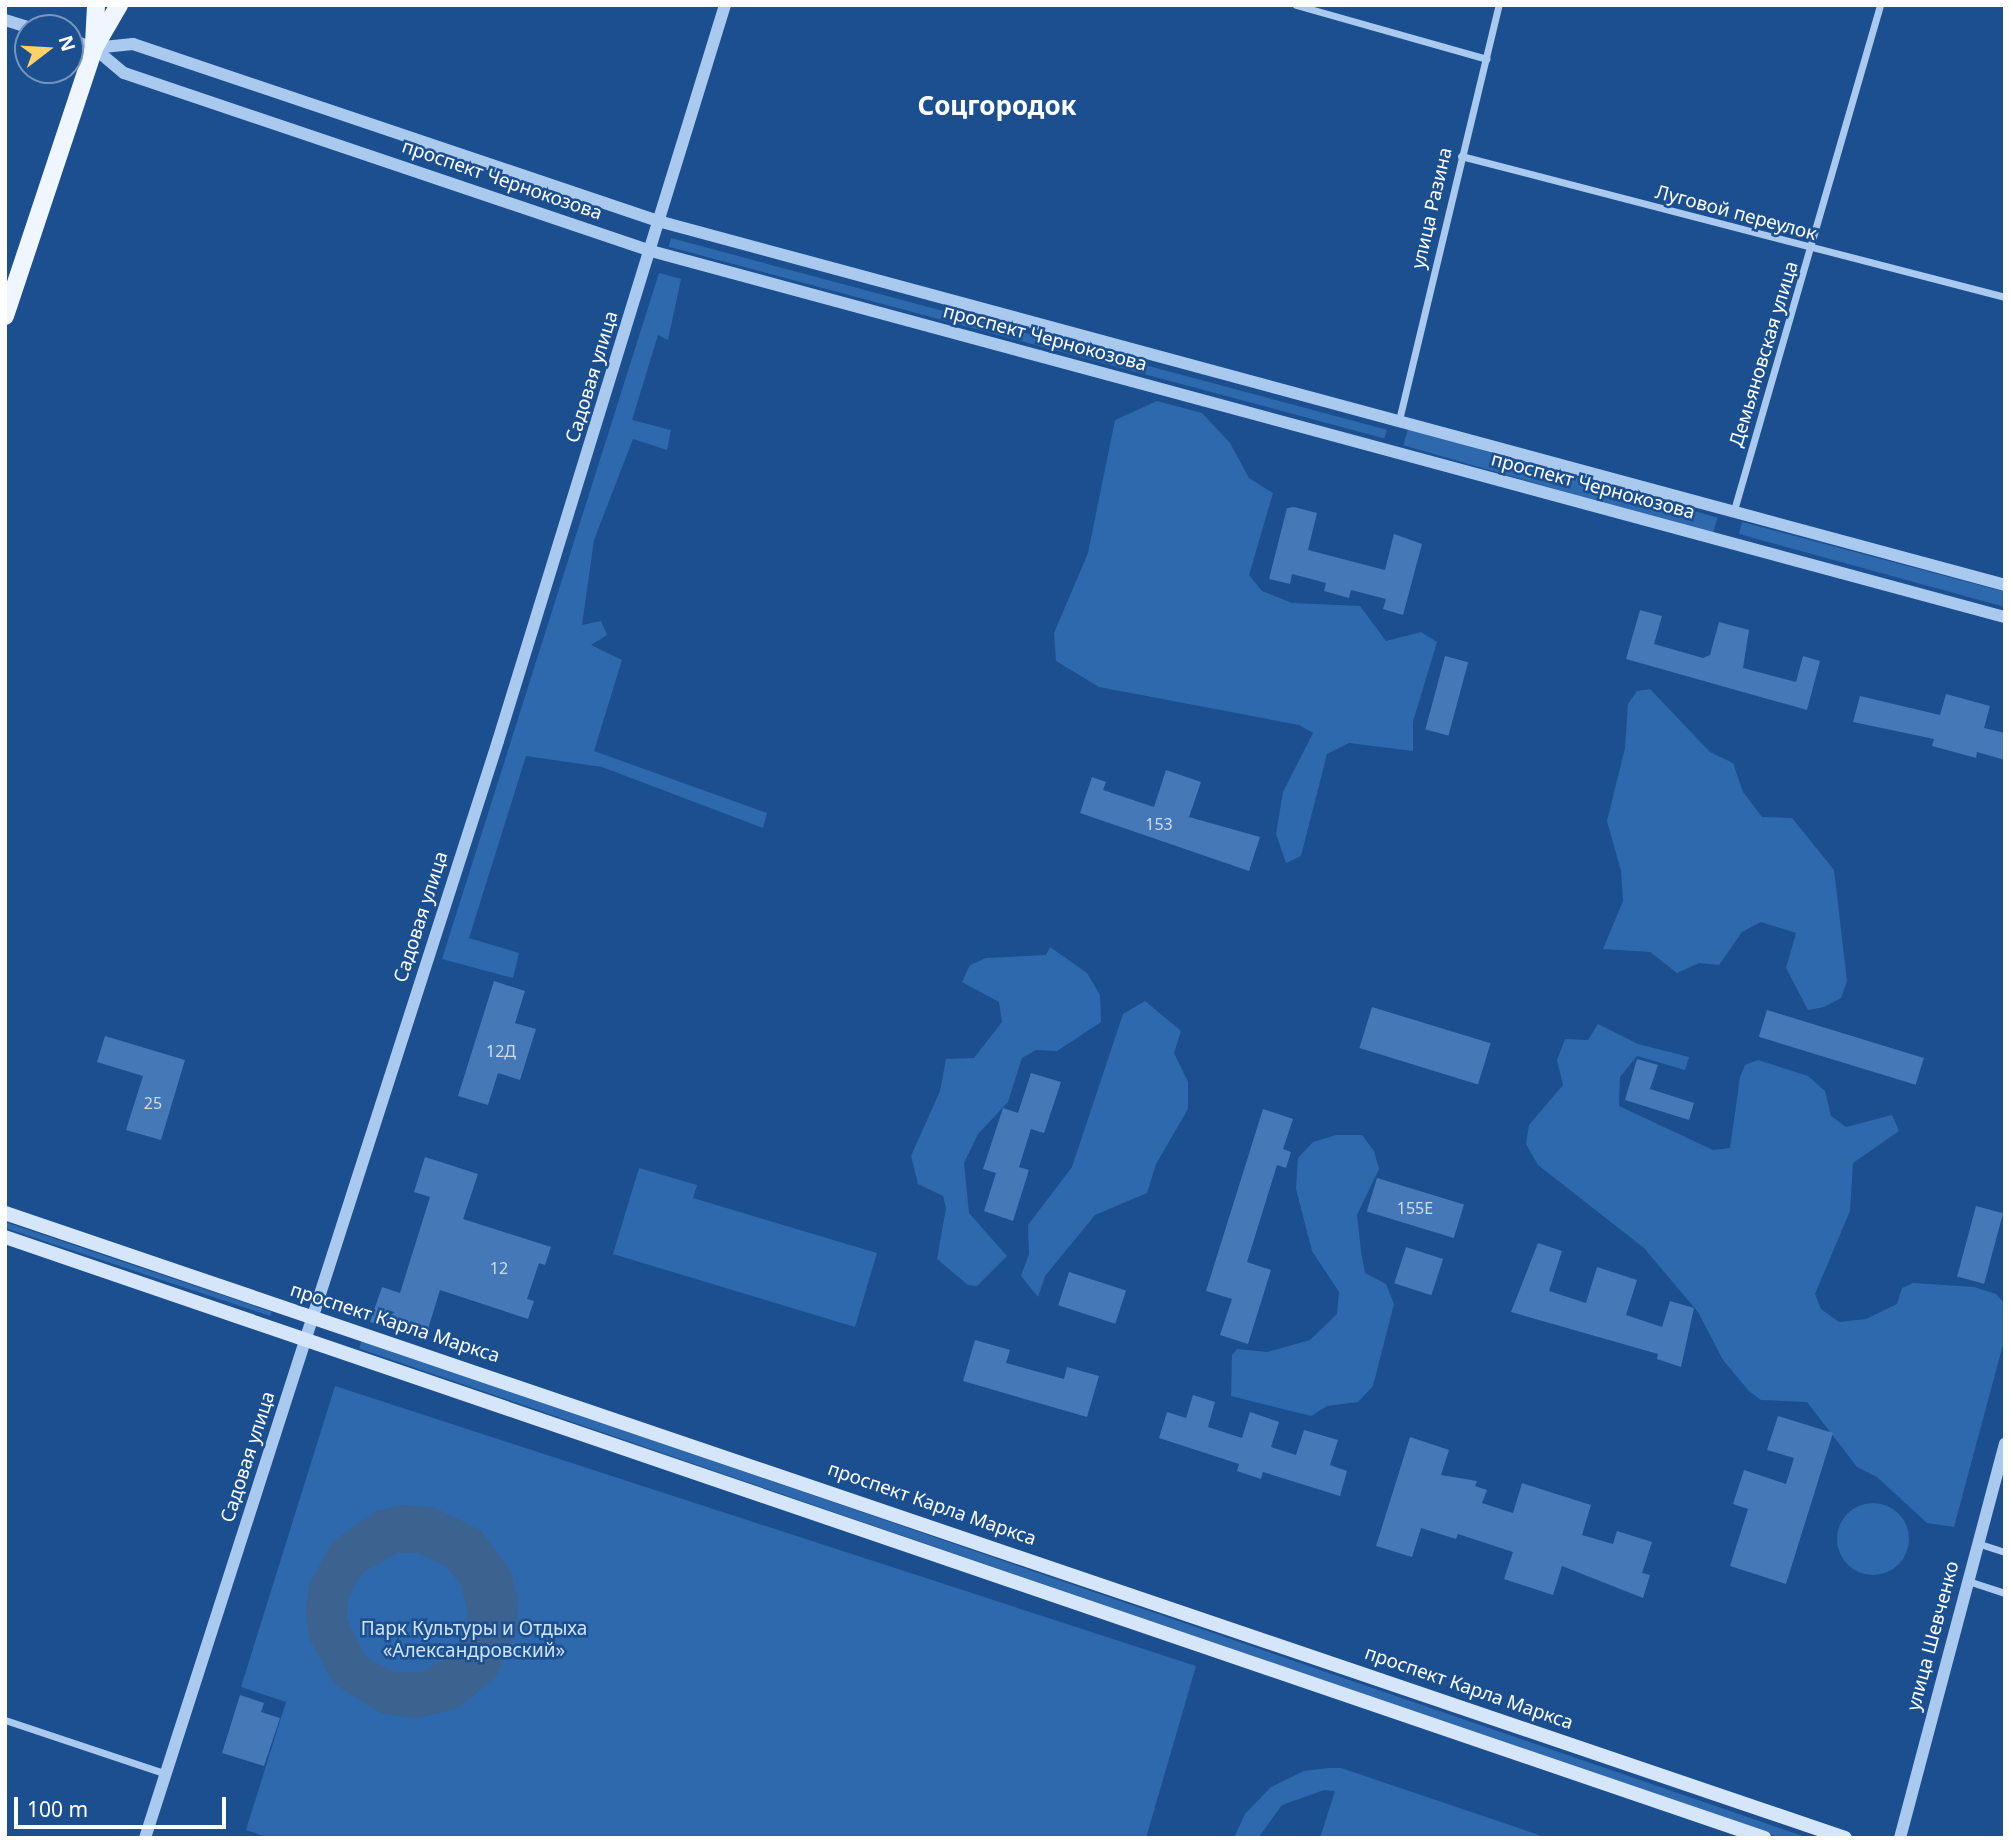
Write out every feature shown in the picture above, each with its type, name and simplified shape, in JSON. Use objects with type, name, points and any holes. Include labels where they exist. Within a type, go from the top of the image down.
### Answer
[{"type":"main road","points":[[94,48],[96,5]]},
{"type":"main road","points":[[5,316],[94,48],[119,5]]},
{"type":"main road","name":"проспект Карла Маркса","points":[[5,1213],[1845,1838]]},
{"type":"main road","points":[[5,1237],[272,1326],[305,1343],[1764,1838]]},
{"type":"street","name":"Садовая улица","points":[[145,1838],[652,251],[658,221],[725,5]]},
{"type":"street","points":[[1296,5],[1487,59]]},
{"type":"street","name":"улица Разина","points":[[1399,420],[1499,5]]},
{"type":"street","name":"Демьяновская улица","points":[[1734,510],[1812,249],[1880,5]]},
{"type":"street","name":"проспект Чернокозова","points":[[94,48],[133,44],[658,221],[2005,585]]},
{"type":"street","name":"проспект Чернокозова","points":[[84,45],[94,48],[124,73],[652,251],[2005,617]]},
{"type":"street","name":"Луговой переулок","points":[[1461,156],[2005,297]]},
{"type":"street","name":"улица Шевченко","points":[[1900,1838],[2005,1444]]},
{"type":"street","points":[[1977,1543],[2005,1552]]},
{"type":"street","points":[[1967,1580],[2005,1593]]},
{"type":"street","points":[[5,1720],[166,1774]]},
{"type":"green space","points":[[671,238],[1387,430],[1384,438],[669,247]]},
{"type":"green space","points":[[659,273],[681,279],[668,340],[658,335],[632,420],[671,430],[667,450],[633,439],[594,540],[582,625],[601,621],[607,635],[591,645],[622,660],[594,751],[767,813],[763,828],[602,767],[526,756],[469,938],[519,953],[513,978],[442,959]]},
{"type":"green space","points":[[1157,401],[1202,413],[1230,443],[1249,478],[1273,493],[1249,575],[1262,591],[1292,603],[1360,606],[1386,641],[1421,632],[1437,642],[1413,722],[1413,751],[1349,743],[1327,754],[1301,856],[1286,863],[1276,834],[1283,792],[1313,733],[1299,725],[1099,687],[1056,661],[1054,633],[1088,553],[1115,420]]},
{"type":"green space","points":[[1408,429],[1718,518],[1713,534],[1403,445]]},
{"type":"green space","points":[[1742,522],[2005,592],[2005,607],[1739,534]]},
{"type":"green space","points":[[1650,689],[1710,752],[1733,763],[1743,792],[1762,817],[1792,818],[1834,870],[1847,981],[1841,998],[1824,1007],[1808,1010],[1786,968],[1796,933],[1761,922],[1742,932],[1719,965],[1699,963],[1677,973],[1650,952],[1603,949],[1623,901],[1621,871],[1607,821],[1625,748],[1628,704],[1637,691]]},
{"type":"green space","points":[[1050,947],[1087,973],[1100,995],[1101,1022],[1057,1051],[1036,1050],[1022,1058],[1008,1102],[978,1134],[964,1163],[969,1213],[1007,1256],[977,1286],[968,1285],[937,1259],[946,1208],[943,1196],[918,1184],[911,1156],[940,1091],[946,1059],[974,1058],[1002,1022],[999,1002],[962,982],[970,965],[986,958],[1046,955]]},
{"type":"green space","points":[[1145,1001],[1181,1031],[1174,1053],[1188,1082],[1188,1109],[1156,1164],[1147,1193],[1095,1215],[1045,1276],[1038,1297],[1021,1276],[1029,1254],[1028,1225],[1072,1167],[1123,1014]]},
{"type":"green space","points":[[1598,1024],[1638,1044],[1689,1057],[1685,1070],[1637,1056],[1620,1077],[1619,1106],[1713,1150],[1730,1148],[1740,1077],[1745,1065],[1758,1060],[1808,1076],[1825,1091],[1831,1116],[1846,1127],[1892,1115],[1899,1131],[1853,1163],[1850,1211],[1815,1294],[1821,1309],[1839,1322],[1866,1319],[1897,1304],[1902,1288],[1913,1283],[1974,1287],[1996,1294],[2005,1304],[2005,1337],[1954,1527],[1927,1523],[1877,1477],[1857,1467],[1807,1402],[1761,1400],[1749,1391],[1723,1360],[1698,1312],[1644,1248],[1538,1165],[1526,1144],[1529,1125],[1563,1085],[1557,1060],[1565,1039],[1588,1040]]},
{"type":"green space","points":[[1336,1135],[1362,1135],[1374,1151],[1379,1169],[1357,1215],[1361,1251],[1365,1273],[1386,1284],[1394,1304],[1373,1386],[1358,1402],[1327,1406],[1311,1416],[1231,1396],[1232,1355],[1237,1349],[1267,1352],[1310,1340],[1337,1314],[1339,1292],[1312,1251],[1296,1189],[1298,1158],[1313,1142]]},
{"type":"green space","points":[[639,1168],[697,1185],[693,1198],[877,1253],[855,1327],[613,1254]]},
{"type":"green space","points":[[5,1222],[272,1312],[270,1316],[5,1228]]},
{"type":"green space","points":[[362,1340],[1808,1838],[1781,1838],[359,1349]]},
{"type":"green space","name":"Парк Культуры и Отдыха «Александровский»","points":[[335,1386],[1196,1666],[1146,1838],[270,1838],[246,1830],[286,1702],[241,1687]]},
{"type":"green space","points":[[1873,1503],[1893,1509],[1903,1519],[1909,1539],[1903,1559],[1893,1569],[1873,1575],[1853,1569],[1843,1559],[1837,1539],[1843,1519],[1853,1509]]},
{"type":"green space","points":[[1341,1768],[1548,1838],[1320,1838],[1335,1791],[1324,1790],[1282,1805],[1258,1838],[1234,1838],[1245,1814],[1271,1787],[1304,1771]]},
{"type":"shaded area","points":[[403,1505],[435,1508],[480,1530],[511,1571],[518,1600],[517,1631],[495,1678],[458,1708],[418,1718],[382,1714],[334,1684],[309,1638],[306,1609],[309,1585],[332,1542],[374,1512]],"holes":[[[398,1553],[418,1553],[446,1566],[461,1585],[468,1613],[463,1636],[448,1657],[421,1672],[394,1672],[366,1657],[347,1619],[348,1598],[362,1573]]]},
{"type":"building","points":[[1294,507],[1317,513],[1308,550],[1385,570],[1394,534],[1422,544],[1403,615],[1383,609],[1386,599],[1351,590],[1349,598],[1324,591],[1326,583],[1292,574],[1290,584],[1269,579],[1287,508]]},
{"type":"building","points":[[1640,610],[1662,616],[1654,644],[1703,658],[1710,655],[1719,622],[1749,630],[1743,668],[1796,682],[1803,656],[1820,661],[1807,710],[1626,659]]},
{"type":"building","points":[[1445,656],[1468,662],[1449,736],[1425,729]]},
{"type":"building","points":[[1946,694],[1990,706],[1984,728],[2005,733],[2005,760],[1977,752],[1976,758],[1932,746],[1934,739],[1853,722],[1860,696],[1940,715]]},
{"type":"building","points":[[1166,770],[1201,782],[1189,817],[1260,837],[1249,871],[1080,813],[1092,777],[1106,782],[1103,790],[1154,807]]},
{"type":"building","points":[[494,981],[525,991],[515,1023],[536,1029],[520,1080],[498,1073],[488,1105],[458,1096]]},
{"type":"building","points":[[1372,1007],[1491,1043],[1478,1084],[1359,1048]]},
{"type":"building","points":[[1767,1010],[1924,1058],[1916,1085],[1759,1037]]},
{"type":"building","points":[[105,1036],[185,1060],[161,1140],[126,1130],[143,1076],[97,1062]]},
{"type":"building","points":[[1637,1059],[1658,1065],[1650,1089],[1694,1103],[1689,1120],[1625,1100]]},
{"type":"building","points":[[1031,1073],[1061,1082],[1044,1133],[1031,1129],[1019,1167],[1029,1170],[1013,1221],[984,1211],[996,1173],[983,1169],[1003,1108],[1018,1113]]},
{"type":"building","points":[[1263,1109],[1293,1119],[1283,1149],[1291,1152],[1286,1168],[1277,1165],[1247,1262],[1271,1270],[1248,1344],[1220,1335],[1232,1299],[1206,1291]]},
{"type":"building","points":[[425,1157],[478,1174],[463,1219],[551,1247],[545,1265],[539,1263],[527,1299],[534,1301],[528,1319],[440,1290],[425,1339],[370,1322],[382,1287],[400,1293],[430,1197],[414,1192]]},
{"type":"building","points":[[1377,1178],[1464,1205],[1454,1238],[1367,1211]]},
{"type":"building","points":[[1976,1206],[2003,1213],[1984,1284],[1957,1277]]},
{"type":"building","points":[[1538,1243],[1562,1251],[1549,1291],[1586,1303],[1597,1267],[1637,1280],[1626,1315],[1662,1327],[1670,1301],[1694,1308],[1681,1367],[1657,1359],[1658,1354],[1511,1312]]},
{"type":"building","points":[[1406,1247],[1443,1259],[1431,1295],[1394,1283]]},
{"type":"building","points":[[1069,1272],[1126,1291],[1115,1324],[1058,1305]]},
{"type":"building","points":[[975,1340],[1010,1350],[1006,1363],[1064,1379],[1067,1367],[1099,1376],[1087,1417],[963,1381]]},
{"type":"building","points":[[1193,1395],[1215,1402],[1208,1427],[1242,1438],[1250,1412],[1279,1422],[1271,1447],[1296,1455],[1304,1430],[1338,1440],[1330,1465],[1347,1471],[1340,1496],[1263,1472],[1261,1479],[1237,1471],[1239,1464],[1159,1438],[1167,1412],[1186,1418]]},
{"type":"building","points":[[1778,1416],[1833,1433],[1786,1584],[1730,1566],[1748,1509],[1733,1504],[1744,1470],[1786,1484],[1794,1458],[1767,1450]]},
{"type":"building","points":[[1410,1437],[1449,1450],[1441,1475],[1477,1481],[1475,1486],[1487,1490],[1482,1503],[1513,1513],[1522,1483],[1591,1505],[1582,1535],[1613,1544],[1617,1531],[1652,1542],[1642,1573],[1650,1575],[1643,1598],[1562,1566],[1553,1595],[1504,1579],[1513,1552],[1458,1534],[1456,1539],[1421,1528],[1412,1557],[1376,1546]]},
{"type":"building","points":[[240,1695],[264,1703],[261,1712],[280,1718],[264,1766],[222,1753]]},
{"type":"district","name":"Соцгородок","points":[[997,106]]}]
